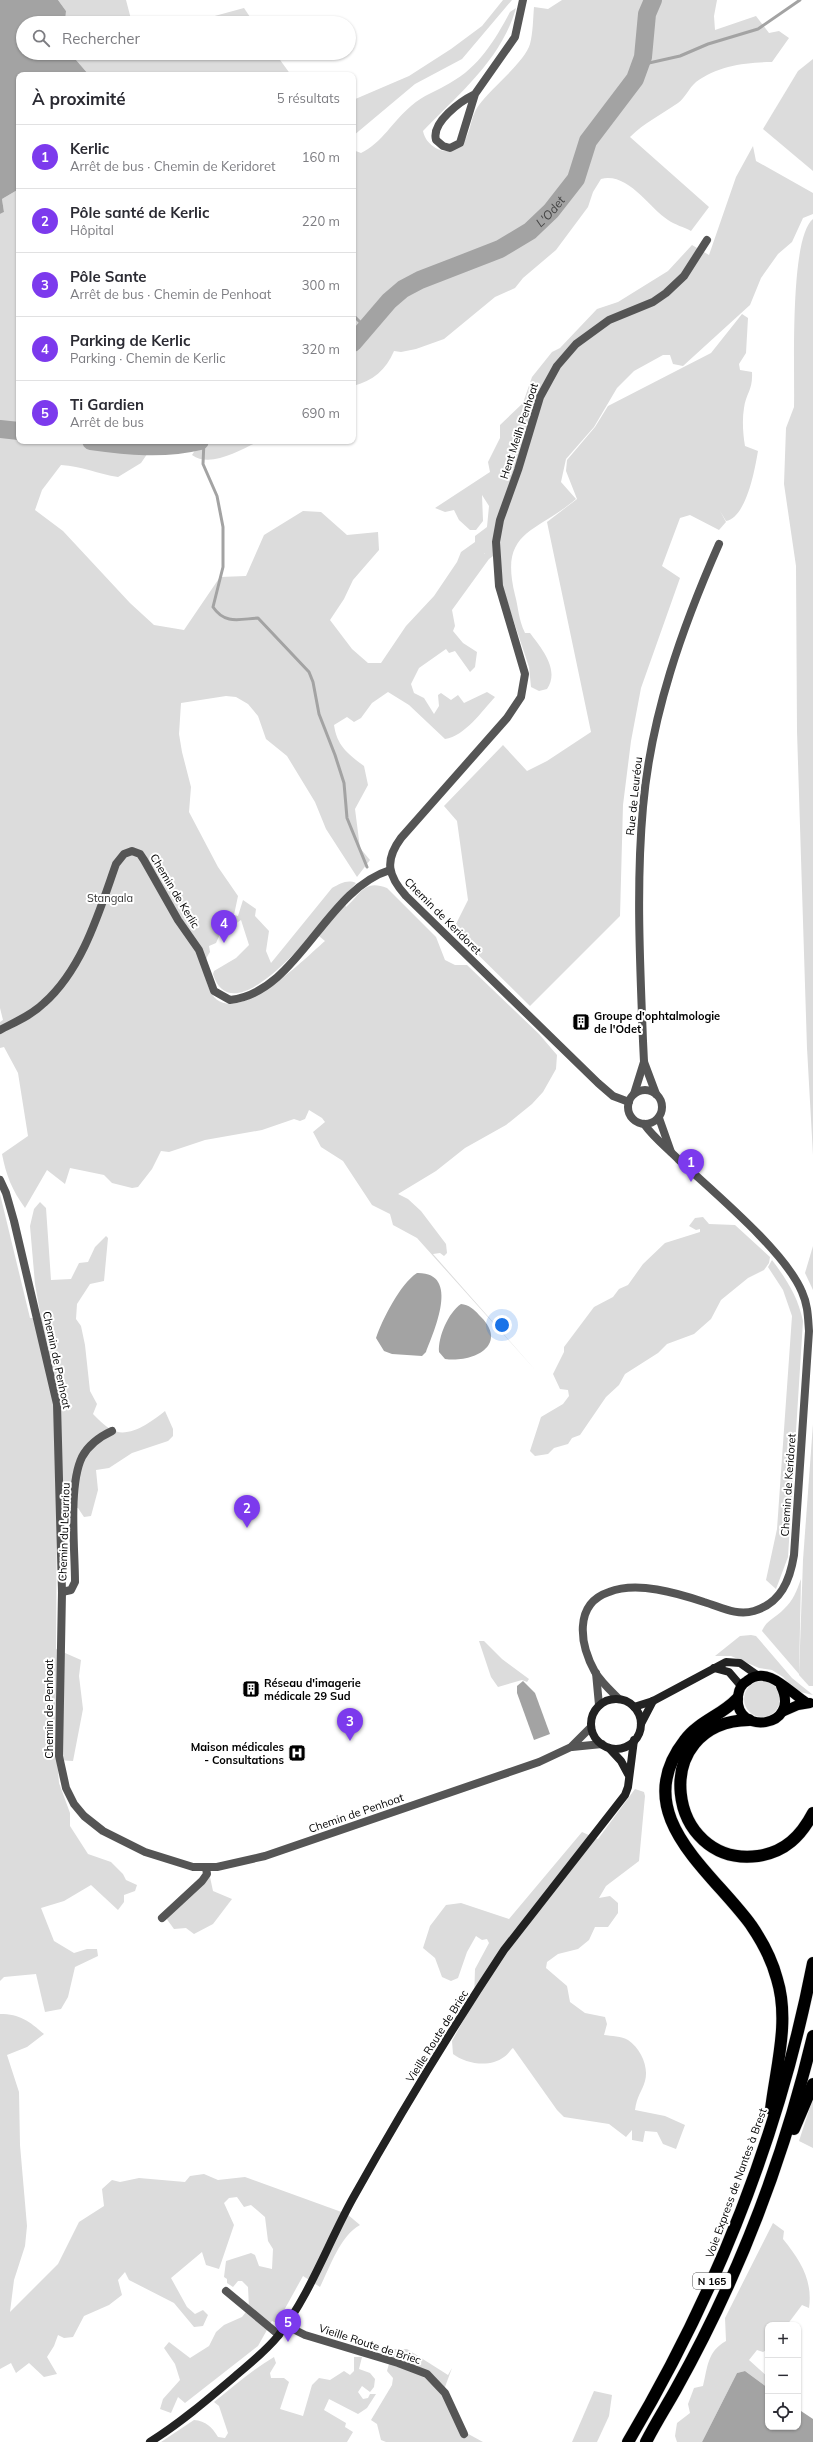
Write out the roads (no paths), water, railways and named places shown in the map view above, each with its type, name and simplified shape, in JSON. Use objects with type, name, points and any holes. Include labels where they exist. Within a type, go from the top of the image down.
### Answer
[{"type":"highway","points":[[738,1699],[686,1739],[670,1763],[665,1794],[669,1816],[680,1839],[750,1925],[765,1948],[778,1980],[782,2002],[781,2033],[767,2139]]},
{"type":"highway","points":[[749,1720],[730,1721],[717,1726],[698,1739],[687,1753],[681,1774],[680,1794],[684,1813],[692,1826],[708,1843],[718,1849],[736,1855],[751,1857],[771,1853],[789,1844],[804,1829],[813,1813]]},
{"type":"highway","name":"Voie Express de Nantes à Brest","points":[[628,2442],[677,2354],[719,2266],[767,2139],[794,2048],[813,1963]]},
{"type":"highway","name":"N 165","points":[[646,2442],[696,2350],[752,2228],[787,2128],[813,2036]]},
{"type":"highway","points":[[752,2228],[813,2084]]},
{"type":"main road","points":[[757,1675],[771,1677],[781,1686],[810,1703],[782,1712],[770,1722],[762,1723],[749,1720],[740,1710],[738,1699],[740,1686],[750,1678],[757,1675]]},
{"type":"main road","points":[[781,1686],[786,1699],[782,1712]]},
{"type":"street","points":[[475,94],[464,99],[437,128],[436,140],[443,146],[450,148],[460,143],[475,94],[515,38],[523,0]]},
{"type":"street","name":"Hent Meilh Penhoat","points":[[390,870],[391,855],[401,838],[518,703],[524,688],[525,674],[511,630],[496,570],[497,534],[540,398],[548,379],[570,350],[587,335],[609,320],[653,302],[673,286],[693,263],[707,240]]},
{"type":"street","name":"Rue de Leuréou","points":[[656,1094],[644,1062],[638,900],[645,786],[659,710],[672,662],[690,612],[719,544]]},
{"type":"street","name":"Chemin de Kerlic","points":[[0,1030],[41,1006],[60,985],[76,963],[85,944],[116,864],[124,854],[132,851],[140,854],[178,920],[199,950],[214,991],[230,1000],[250,995],[278,976],[357,888],[372,877],[390,870]]},
{"type":"street","name":"Chemin de Keridoret","points":[[390,870],[395,883],[406,896],[481,970],[608,1092],[629,1102]]},
{"type":"street","name":"Rue de Leuréou","points":[[634,1094],[644,1062]]},
{"type":"street","points":[[645,1090],[656,1094],[662,1107],[659,1118],[653,1123],[644,1124],[631,1117],[629,1102],[634,1094],[645,1090]]},
{"type":"street","name":"Chemin de Keridoret","points":[[659,1118],[672,1152]]},
{"type":"street","name":"Chemin de Keridoret","points":[[599,1706],[596,1673],[585,1646],[582,1625],[588,1608],[603,1594],[618,1589],[641,1589],[693,1599],[726,1610],[750,1612],[766,1606],[778,1596],[789,1577],[794,1555],[809,1331],[806,1303],[798,1283],[777,1256],[672,1152],[658,1142],[644,1124]]},
{"type":"street","name":"Chemin de Penhoat","points":[[0,1180],[14,1221],[57,1404],[62,1592],[59,1756],[63,1779],[69,1796],[84,1816],[119,1840],[158,1857],[206,1868],[250,1860],[290,1848],[524,1768],[571,1747],[591,1728]]},
{"type":"street","name":"Chemin du Leurriou","points":[[62,1592],[71,1590],[75,1582],[75,1492],[80,1464],[93,1442],[112,1431]]},
{"type":"street","points":[[634,1707],[654,1701],[726,1662],[735,1661],[748,1667],[757,1675]]},
{"type":"street","points":[[714,1668],[729,1672],[740,1686]]},
{"type":"street","name":"Chemin de Keridoret","points":[[596,1673],[619,1699]]},
{"type":"street","points":[[628,1774],[621,1762],[606,1746],[597,1740],[591,1728],[591,1720],[599,1706],[608,1700],[619,1699],[634,1707],[641,1724]]},
{"type":"street","points":[[606,1746],[623,1748],[634,1740],[654,1701]]},
{"type":"street","name":"Vieille Route de Briec","points":[[150,2442],[187,2416],[252,2361],[279,2335],[352,2199],[433,2062],[504,1950],[625,1795],[628,1787],[628,1774],[634,1740]]},
{"type":"street","name":"Chemin de Penhoat","points":[[571,1747],[606,1746]]},
{"type":"street","points":[[162,1918],[202,1881],[207,1874],[206,1868]]},
{"type":"street","points":[[226,2291],[279,2335]]},
{"type":"street","name":"Vieille Route de Briec","points":[[285,2325],[305,2335],[398,2363],[426,2374],[439,2384],[445,2393],[464,2434]]},
{"type":"waterway","name":"L'Odet","points":[[356,340],[389,301],[403,289],[420,280],[500,249],[530,231],[551,211],[576,179],[588,141],[635,79],[643,57],[647,14],[653,0]]},
{"type":"waterway","points":[[640,65],[680,56],[708,44],[758,29],[800,0]]},
{"type":"waterway","points":[[356,318],[366,328]]},
{"type":"waterway","name":"L'Odet","points":[[0,429],[16,431]]},
{"type":"waterway","name":"L'Odet","points":[[118,444],[132,446],[172,446],[186,444]]},
{"type":"waterway","points":[[204,444],[203,464],[217,496],[223,527],[223,567],[213,607],[218,613],[228,619],[239,620],[258,618],[309,672],[313,682],[319,714],[344,783],[347,818],[367,867]]},
{"type":"place","name":"Parking de Kerlic","points":[[224,943]]},
{"type":"place","name":"Groupe d'ophtalmologie de l'Odet","points":[[581,1022]]},
{"type":"place","name":"Kerlic","points":[[691,1182]]},
{"type":"place","name":"Pôle santé de Kerlic","points":[[247,1528]]},
{"type":"place","name":"Réseau d'imagerie médicale 29 Sud","points":[[251,1689]]},
{"type":"place","name":"Pôle Sante","points":[[350,1741]]},
{"type":"place","name":"Maison médicales - Consultations","points":[[297,1753]]},
{"type":"place","name":"Ti Gardien","points":[[288,2342]]},
{"type":"park label","name":"Stangala","points":[[110,898]]}]
